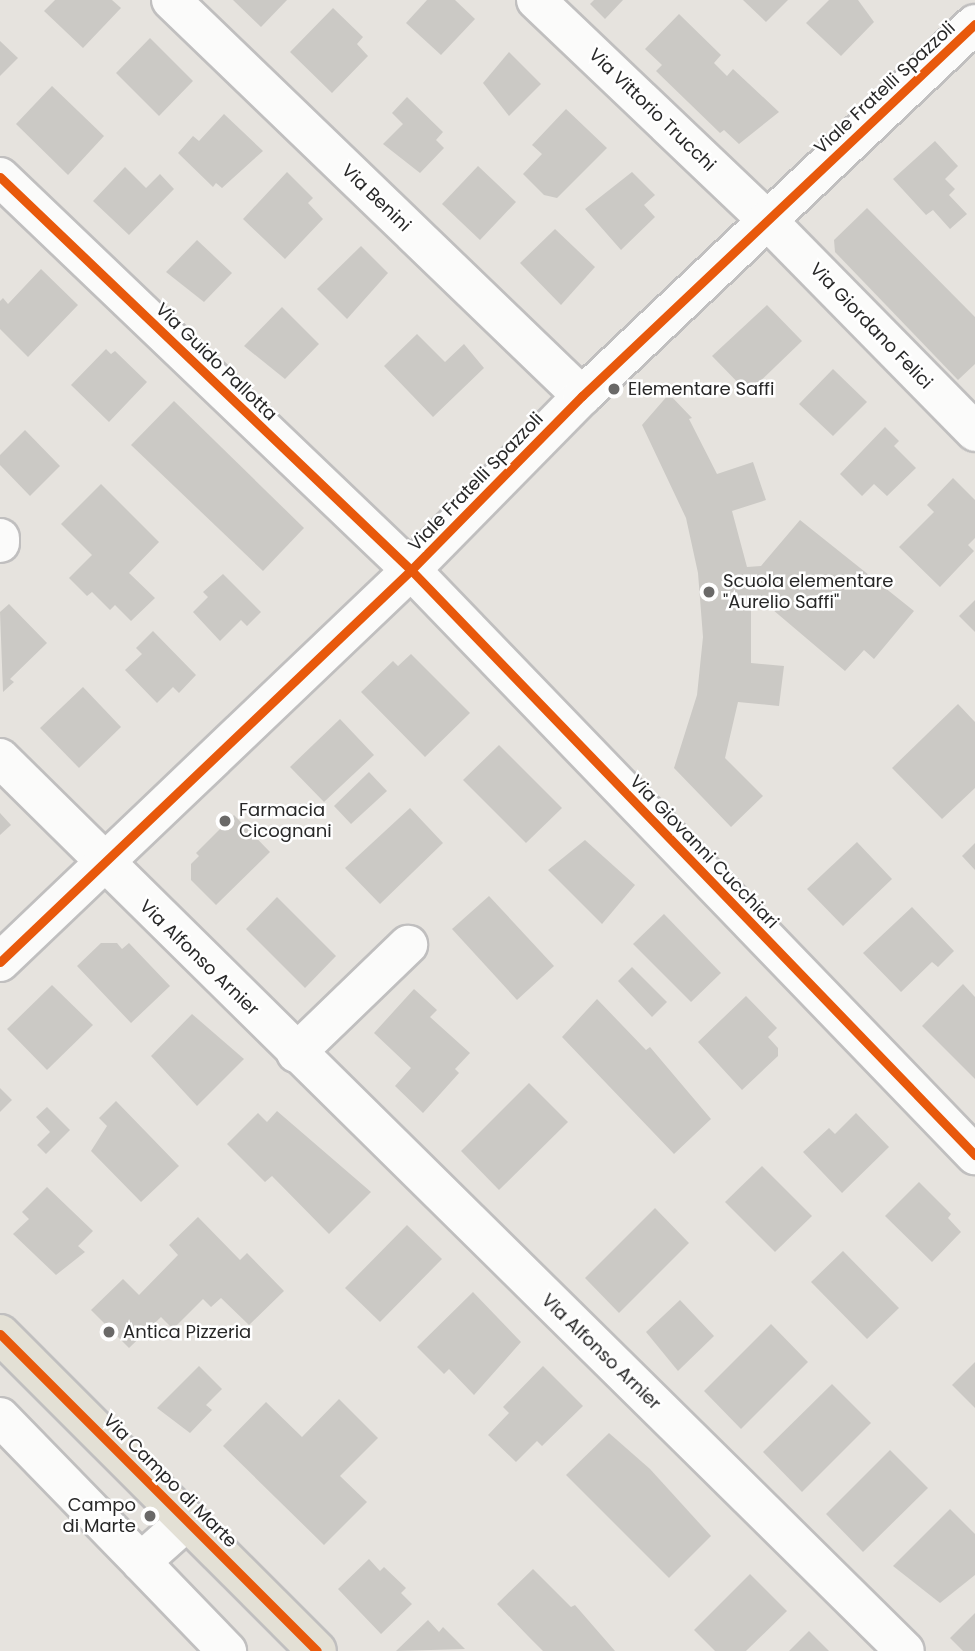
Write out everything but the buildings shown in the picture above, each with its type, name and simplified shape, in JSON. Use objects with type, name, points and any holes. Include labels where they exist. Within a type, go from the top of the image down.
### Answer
[{"type":"main road","name":"Via Campo di Marte","points":[[0,1334],[317,1651]]},
{"type":"street","name":"Via Benini","points":[[171,0],[582,396]]},
{"type":"street","name":"Via Vittorio Trucchi","points":[[536,0],[767,220]]},
{"type":"street","points":[[955,0],[975,22]]},
{"type":"street","name":"Viale Fratelli Spazzoli","points":[[0,962],[411,570],[582,396],[975,22]]},
{"type":"street","name":"Via Guido Pallotta","points":[[0,177],[411,570]]},
{"type":"street","name":"Via Giordano Felici","points":[[767,220],[975,432]]},
{"type":"street","name":"Via Giovanni Cucchiari","points":[[411,570],[975,1155]]},
{"type":"street","name":"Via Alfonso Arnier","points":[[0,758],[102,863],[905,1651]]},
{"type":"street","points":[[296,1053],[408,945]]},
{"type":"street","points":[[0,1417],[227,1651]]},
{"type":"street","points":[[141,1562],[187,1520]]},
{"type":"cycle path","points":[[0,962],[411,570],[582,396],[975,24]]},
{"type":"cycle path","points":[[0,177],[411,570],[975,1155]]},
{"type":"cycle path","points":[[0,1334],[317,1651]]},
{"type":"place","name":"Elementare Saffi","points":[[614,389]]},
{"type":"place","name":"Scuola elementare \"Aurelio Saffi\"","points":[[709,592]]},
{"type":"place","name":"Farmacia Cicognani","points":[[225,821]]},
{"type":"place","name":"Antica Pizzeria","points":[[109,1332]]},
{"type":"place","name":"Campo di Marte","points":[[150,1516]]}]
